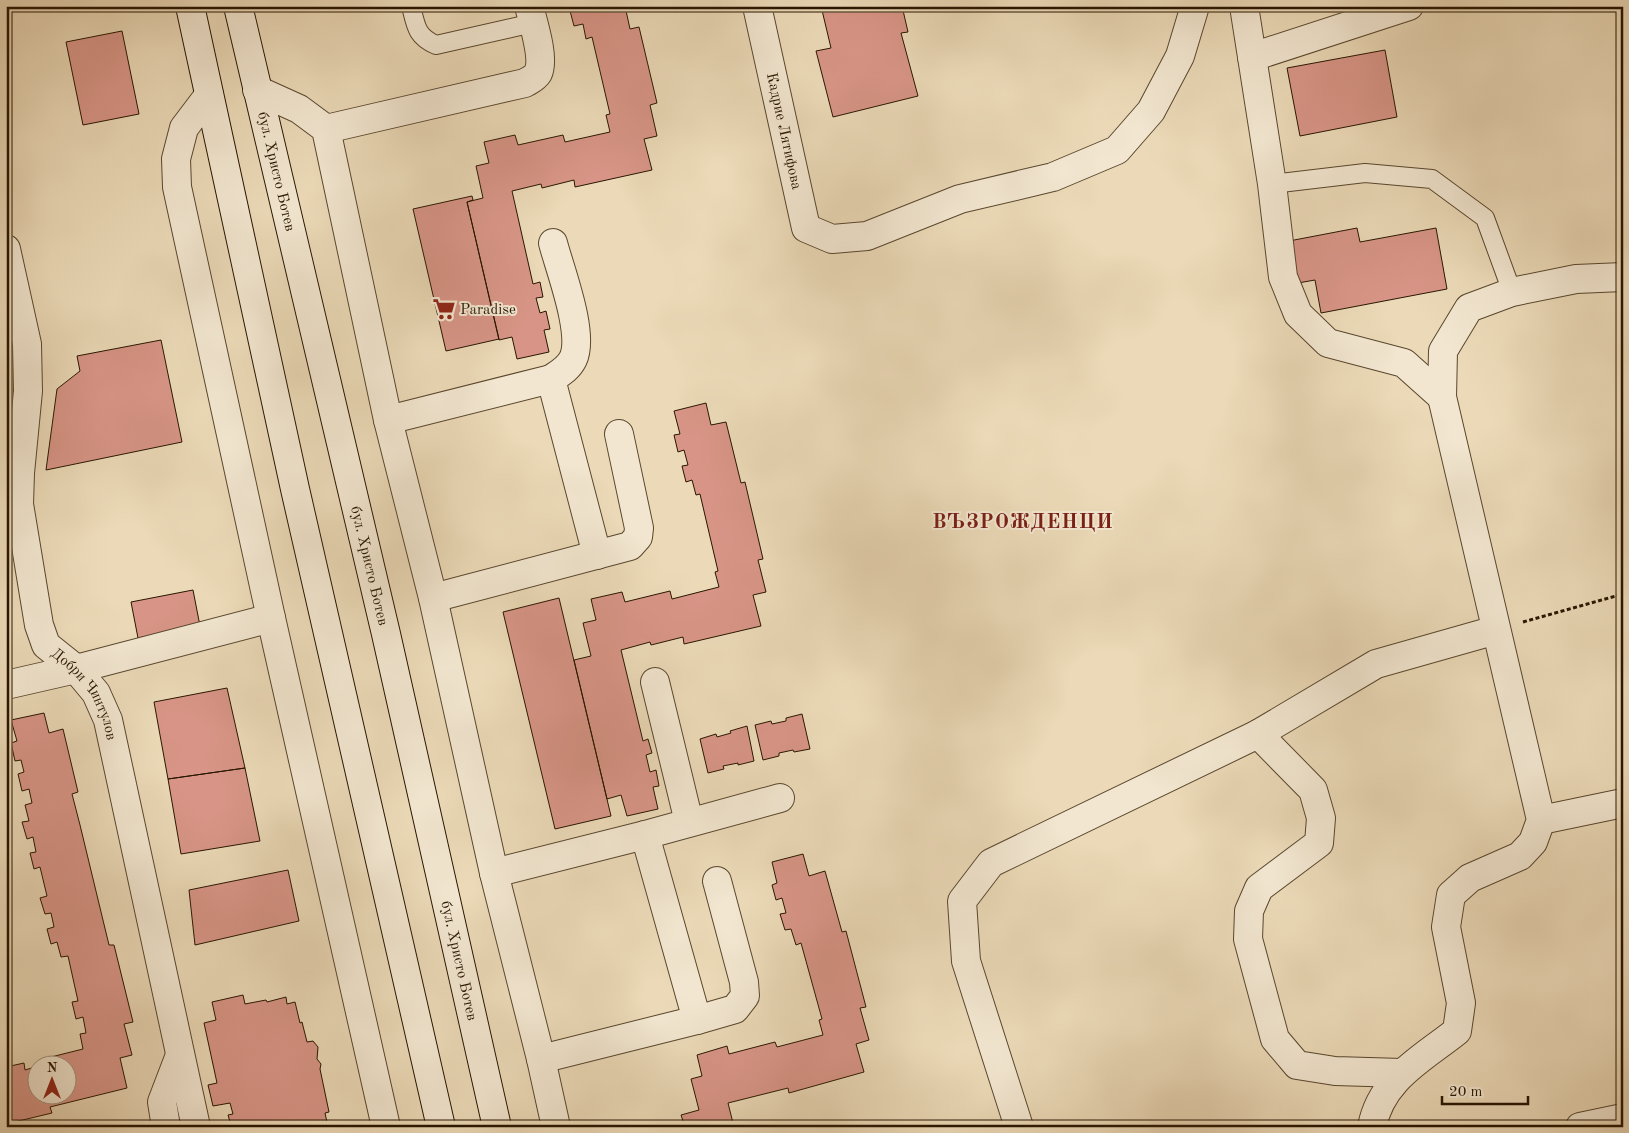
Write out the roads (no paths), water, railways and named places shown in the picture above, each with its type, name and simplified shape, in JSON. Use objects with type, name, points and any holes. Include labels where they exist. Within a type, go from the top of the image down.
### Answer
[{"type":"street","points":[[190,6],[295,489],[441,1127]]},
{"type":"street","name":"бул. Христо Ботев","points":[[238,6],[388,643],[497,1127]]},
{"type":"street","name":"Кадрие Лятифова","points":[[757,6],[806,228],[832,239],[867,236],[960,199],[1053,177],[1117,150],[1151,111],[1180,56],[1195,6]]},
{"type":"street","points":[[1244,6],[1272,184],[1282,277],[1298,314],[1328,342],[1404,363],[1442,397]]},
{"type":"street","points":[[1252,57],[1409,6]]},
{"type":"street","points":[[326,129],[525,83],[537,73],[541,60],[531,14]]},
{"type":"street","points":[[257,90],[298,109],[326,129],[388,420],[432,598],[494,873],[541,1059],[556,1127]]},
{"type":"street","points":[[209,95],[184,128],[176,159],[177,187],[271,618],[386,1127]]},
{"type":"street","points":[[388,420],[551,379],[566,370],[574,358],[577,344],[576,328],[552,243]]},
{"type":"street","name":"Добри Чинтулов","points":[[6,249],[27,344],[28,391],[19,504],[39,625],[46,645],[76,669],[96,693],[108,720],[196,1127]]},
{"type":"street","points":[[1372,1127],[1383,1095],[1402,1073],[1457,1031],[1461,1003],[1446,927],[1451,895],[1470,878],[1520,856],[1533,842],[1541,820],[1442,397],[1444,351],[1469,308],[1512,292],[1576,279],[1623,277]]},
{"type":"street","points":[[551,379],[597,555]]},
{"type":"street","points":[[432,598],[630,546],[638,538],[639,528],[619,434]]},
{"type":"street","points":[[6,685],[76,669],[271,618]]},
{"type":"street","points":[[1018,1127],[966,961],[962,901],[991,863],[1258,734],[1376,664],[1496,630]]},
{"type":"street","points":[[654,682],[689,822]]},
{"type":"street","points":[[1258,734],[1313,790],[1321,818],[1319,843],[1259,888],[1249,912],[1248,939],[1275,1039],[1296,1065],[1335,1071],[1402,1073]]},
{"type":"street","points":[[494,873],[645,835],[780,798]]},
{"type":"street","points":[[1541,820],[1623,803]]},
{"type":"street","points":[[645,835],[697,1020]]},
{"type":"street","points":[[541,1059],[735,1009],[745,996],[744,982],[717,881]]},
{"type":"street","points":[[166,1127],[162,1102],[180,1055]]},
{"type":"street","points":[[1584,1126],[1623,1118]]},
{"type":"lane","points":[[411,6],[416,26],[424,39],[436,45],[531,14]]},
{"type":"lane","points":[[1272,184],[1366,174],[1432,179],[1485,218],[1512,292]]},
{"type":"place","name":"Paradise","points":[[444,309]]},
{"type":"district","name":"ВЪЗРОЖДЕНЦИ","points":[[1023,521]]}]
